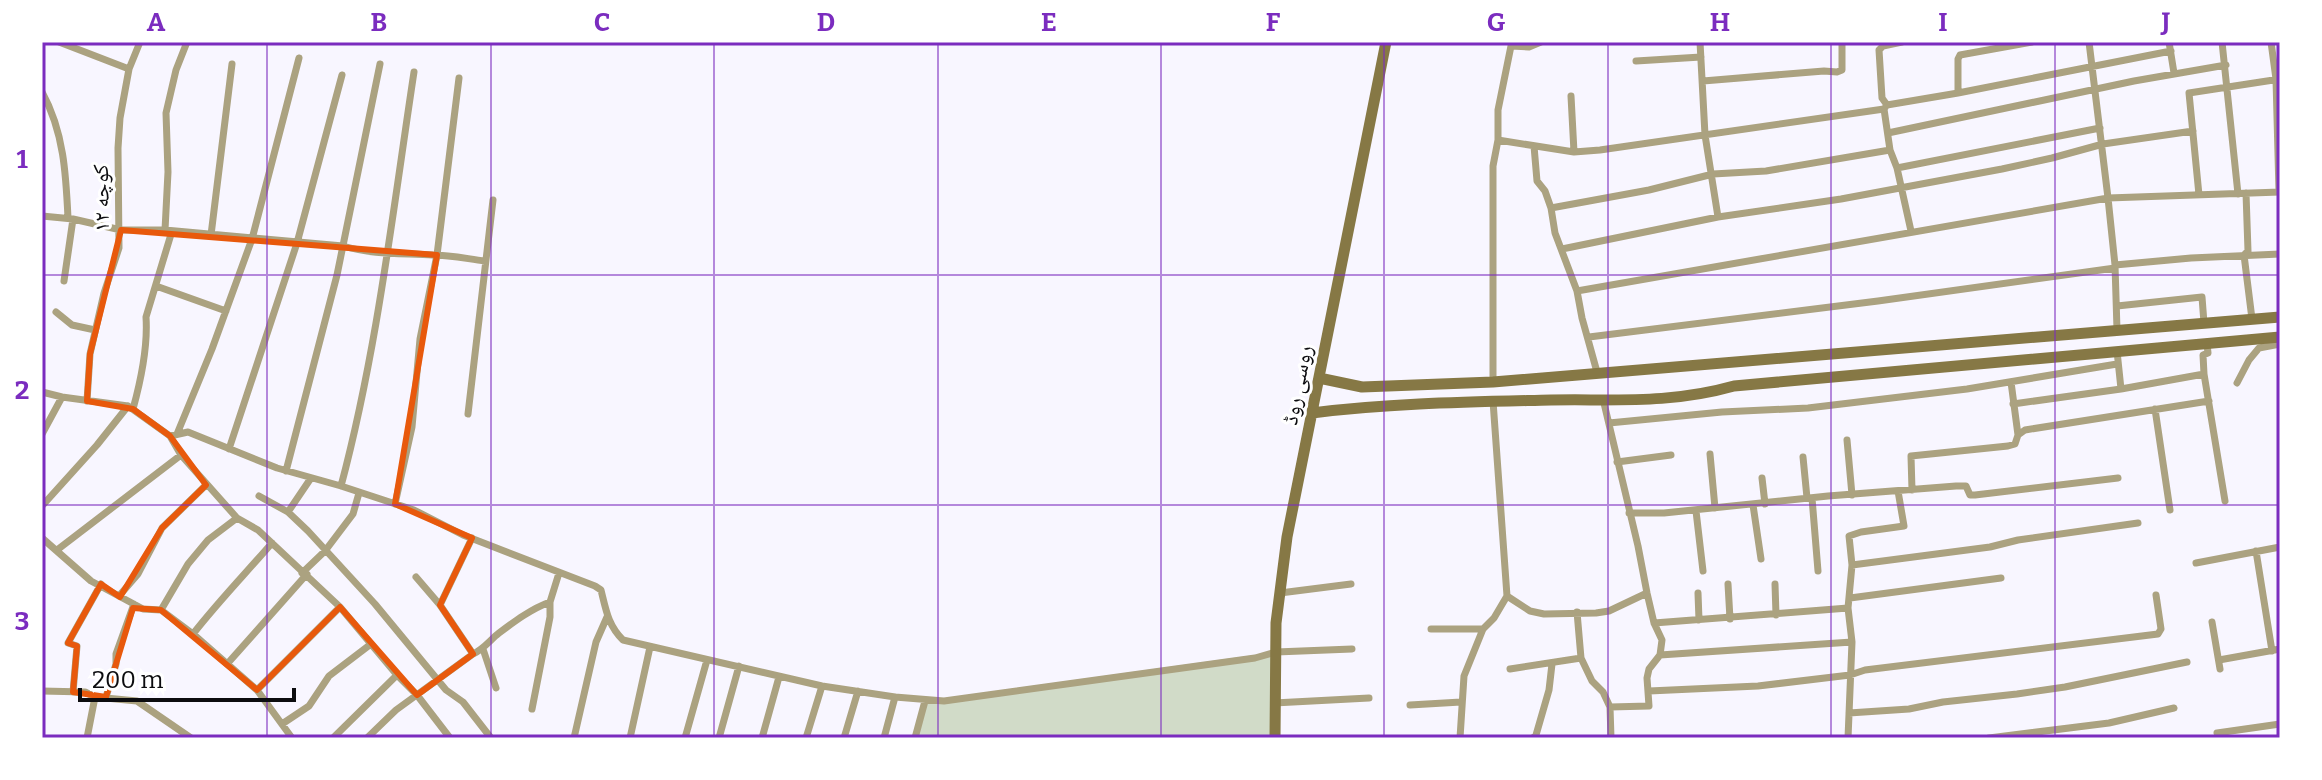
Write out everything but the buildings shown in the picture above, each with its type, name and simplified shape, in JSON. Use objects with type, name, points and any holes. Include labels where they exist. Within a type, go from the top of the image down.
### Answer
[{"type":"street","points":[[59,42],[129,69]]},
{"type":"street","name":"کوچه ۱۲","points":[[87,401],[95,330],[119,248],[120,118],[129,69],[140,42]]},
{"type":"street","points":[[42,506],[130,408],[139,387],[146,317],[169,231],[166,113],[176,70],[187,42]]},
{"type":"street","name":"روسی روڈ","points":[[1275,738],[1276,623],[1287,537],[1386,42]]},
{"type":"street","points":[[1493,382],[1493,166],[1498,140],[1498,110],[1511,46],[1529,47],[1541,42]]},
{"type":"street","points":[[1700,42],[1705,135],[1718,217]]},
{"type":"street","points":[[1703,81],[1837,72],[1842,70],[1842,42]]},
{"type":"street","points":[[1902,42],[1883,46],[1879,50],[1890,150],[1911,231]]},
{"type":"street","points":[[1958,93],[1960,55],[2032,42]]},
{"type":"street","points":[[2089,42],[2115,266],[2117,330]]},
{"type":"street","points":[[2222,42],[2242,193],[2248,251],[2244,255],[2252,319]]},
{"type":"street","points":[[1577,291],[2108,198],[2280,192],[2278,79],[2271,42]]},
{"type":"street","points":[[1498,140],[1574,152],[1600,150],[1886,107],[2092,66],[2170,46],[2174,73]]},
{"type":"street","points":[[1636,61],[1701,57]]},
{"type":"street","points":[[173,435],[226,311],[252,239],[299,58]]},
{"type":"street","points":[[211,235],[232,64]]},
{"type":"street","points":[[286,471],[343,246],[380,64]]},
{"type":"street","points":[[1888,133],[2174,73],[2226,65]]},
{"type":"street","points":[[341,486],[357,427],[414,72]]},
{"type":"street","points":[[229,449],[297,243],[342,75]]},
{"type":"street","points":[[395,504],[412,427],[420,339],[437,255],[459,78]]},
{"type":"street","points":[[2199,195],[2189,93],[2278,79]]},
{"type":"street","points":[[42,92],[57,125],[65,165],[70,219],[64,281]]},
{"type":"street","points":[[1571,96],[1574,152]]},
{"type":"street","points":[[1897,168],[2100,128]]},
{"type":"street","points":[[1562,249],[1718,217],[1841,199],[2039,161],[2103,144],[2193,131]]},
{"type":"street","points":[[1534,146],[1537,181],[1545,191],[1551,208],[1555,233],[1577,291],[1597,372]]},
{"type":"street","points":[[1551,208],[1649,190],[1713,174],[1766,171],[1890,150]]},
{"type":"street","points":[[468,414],[493,200]]},
{"type":"street","points":[[42,216],[121,230],[169,231],[485,261]]},
{"type":"street","points":[[1589,337],[1878,301],[2115,266],[2280,254]]},
{"type":"street","points":[[156,286],[226,311]]},
{"type":"street","points":[[2117,306],[2202,297],[2204,323]]},
{"type":"street","points":[[56,312],[72,325],[95,330]]},
{"type":"street","points":[[1319,378],[1362,387],[1493,382],[2280,317]]},
{"type":"street","points":[[1312,413],[1493,401],[1646,401],[1678,398],[1734,386],[2280,337]]},
{"type":"street","points":[[2207,344],[2208,353],[2203,355],[2204,374],[2225,501]]},
{"type":"street","points":[[2237,383],[2259,348],[2280,344]]},
{"type":"street","points":[[1922,346],[1924,368]]},
{"type":"street","points":[[2117,351],[2121,389]]},
{"type":"street","points":[[1609,423],[1722,412],[1808,408],[1967,389],[2117,364]]},
{"type":"street","points":[[2013,404],[2204,374]]},
{"type":"street","points":[[1912,490],[1911,456],[2015,444],[2018,435],[2011,382]]},
{"type":"street","points":[[42,392],[130,408],[173,435],[181,455],[206,485],[237,518],[258,530],[340,607],[450,738]]},
{"type":"street","points":[[42,434],[62,397]]},
{"type":"street","points":[[1603,399],[1654,623],[1662,640],[1660,655],[1649,669],[1647,678],[1648,706],[1610,707]]},
{"type":"street","points":[[1460,738],[1464,676],[1483,629],[1494,618],[1507,596],[1493,401]]},
{"type":"street","points":[[2018,435],[2025,430],[2209,401]]},
{"type":"street","points":[[2155,409],[2170,510]]},
{"type":"street","points":[[173,435],[188,432],[286,471],[414,510],[472,538],[601,590],[607,617],[613,630],[623,640],[822,686],[944,701],[1255,658],[1276,652],[1352,649]]},
{"type":"street","points":[[1847,440],[1852,495]]},
{"type":"street","points":[[1710,454],[1715,508]]},
{"type":"street","points":[[57,550],[181,455]]},
{"type":"street","points":[[1617,462],[1671,455]]},
{"type":"street","points":[[1803,457],[1818,571]]},
{"type":"street","points":[[288,512],[311,478]]},
{"type":"street","points":[[1762,478],[1765,504]]},
{"type":"street","points":[[1629,513],[1696,511],[1810,498],[1966,486],[1970,495],[1975,495],[2118,478]]},
{"type":"street","points":[[119,596],[138,574],[162,528],[206,485]]},
{"type":"street","points":[[1848,738],[1852,642],[1848,608],[1852,565],[1849,538],[1850,534],[1904,526],[1898,491]]},
{"type":"street","points":[[228,663],[325,551],[353,514],[359,493]]},
{"type":"street","points":[[259,496],[288,512],[308,531],[375,604],[446,690],[463,702],[491,738]]},
{"type":"street","points":[[1753,505],[1761,559]]},
{"type":"street","points":[[1696,511],[1703,571]]},
{"type":"street","points":[[161,610],[188,564],[208,540],[237,518]]},
{"type":"street","points":[[1852,565],[2138,523]]},
{"type":"street","points":[[42,538],[91,581],[143,609],[161,610],[193,634],[257,690],[292,738]]},
{"type":"street","points":[[440,605],[472,538]]},
{"type":"street","points":[[193,634],[272,543]]},
{"type":"street","points":[[2196,563],[2280,547]]},
{"type":"street","points":[[2219,660],[2276,650],[2256,551]]},
{"type":"street","points":[[532,709],[550,617],[550,602],[559,573]]},
{"type":"street","points":[[416,577],[440,605],[473,654]]},
{"type":"street","points":[[1850,598],[2001,578]]},
{"type":"street","points":[[73,692],[77,646],[68,643],[101,584]]},
{"type":"street","points":[[1280,593],[1351,584]]},
{"type":"street","points":[[1728,584],[1730,619]]},
{"type":"street","points":[[1775,584],[1776,615]]},
{"type":"street","points":[[1507,596],[1530,611],[1544,614],[1609,611],[1647,593]]},
{"type":"street","points":[[1698,593],[1699,620]]},
{"type":"street","points":[[1649,691],[1758,686],[2158,634],[2161,629],[2156,595]]},
{"type":"street","points":[[367,738],[396,710],[483,649],[535,607],[550,602]]},
{"type":"street","points":[[106,697],[116,654],[134,604]]},
{"type":"street","points":[[257,690],[340,607]]},
{"type":"street","points":[[1654,623],[1848,608]]},
{"type":"street","points":[[1577,612],[1581,658],[1610,707],[1611,738]]},
{"type":"street","points":[[574,738],[596,642],[607,617]]},
{"type":"street","points":[[2212,622],[2220,669]]},
{"type":"street","points":[[1431,629],[1483,629]]},
{"type":"street","points":[[1660,655],[1852,642]]},
{"type":"street","points":[[282,724],[309,706],[329,676],[371,644]]},
{"type":"street","points":[[630,738],[650,647]]},
{"type":"street","points":[[483,649],[496,688]]},
{"type":"street","points":[[1510,669],[1581,658]]},
{"type":"street","points":[[685,738],[707,660]]},
{"type":"street","points":[[1849,713],[1909,709],[2065,687],[2187,662]]},
{"type":"street","points":[[1533,738],[1549,690],[1552,664]]},
{"type":"street","points":[[719,738],[739,666]]},
{"type":"street","points":[[333,738],[397,675]]},
{"type":"street","points":[[762,738],[779,677]]},
{"type":"street","points":[[806,738],[822,686]]},
{"type":"street","points":[[42,691],[85,692],[95,697],[137,701],[191,738]]},
{"type":"street","points":[[844,738],[858,691]]},
{"type":"street","points":[[87,738],[95,697]]},
{"type":"street","points":[[884,738],[895,697]]},
{"type":"street","points":[[1274,703],[1369,698]]},
{"type":"street","points":[[916,737],[925,701]]},
{"type":"street","points":[[1410,705],[1461,702]]},
{"type":"street","points":[[1989,738],[2109,723],[2174,708]]},
{"type":"street","points":[[2217,733],[2280,724]]},
{"type":"street","points":[[2266,726],[2267,738]]},
{"type":"highlighted area","points":[[121,230],[437,255],[395,504],[472,538],[440,605],[473,654],[417,695],[340,607],[257,690],[161,610],[133,608],[106,697],[95,697],[73,692],[77,646],[68,643],[101,584],[120,597],[162,528],[206,485],[170,436],[133,409],[87,401],[90,354]]},
{"type":"green space","points":[[1276,652],[1275,738],[916,738],[925,701]]}]
